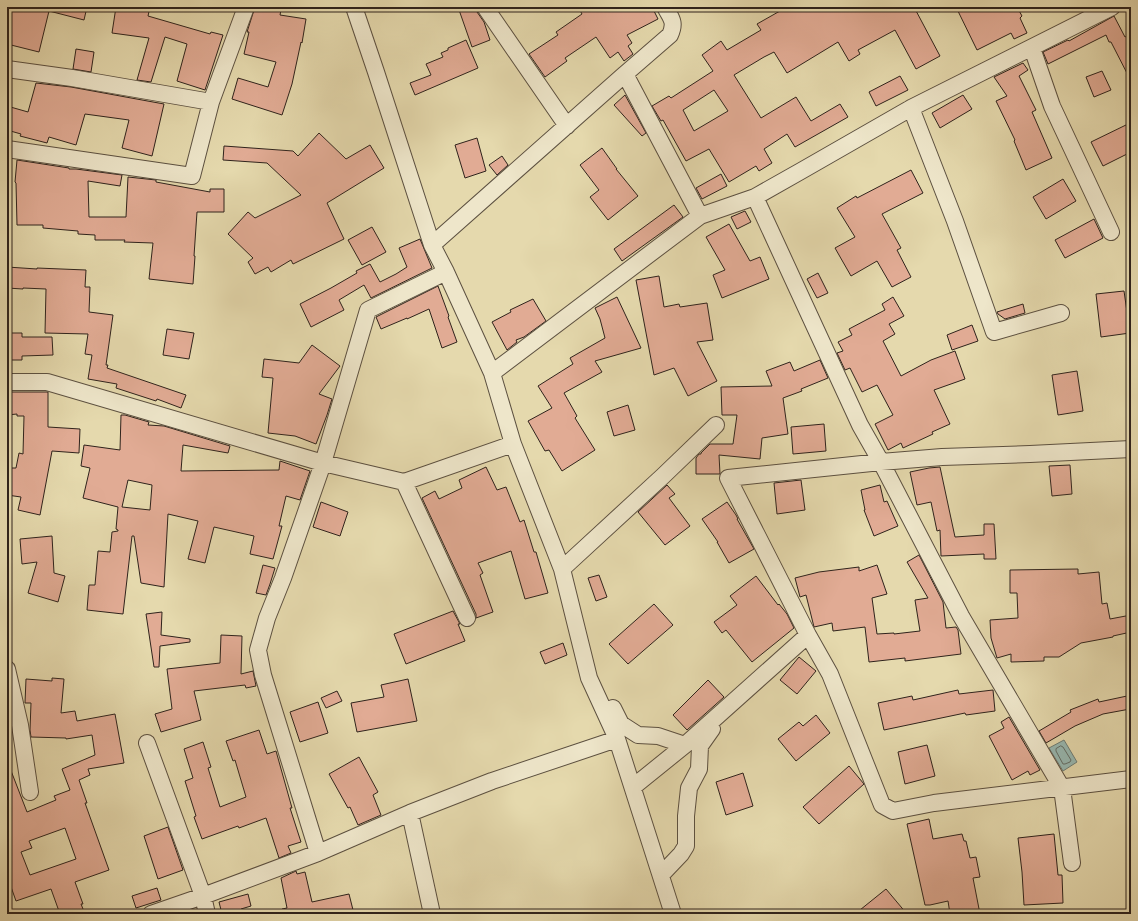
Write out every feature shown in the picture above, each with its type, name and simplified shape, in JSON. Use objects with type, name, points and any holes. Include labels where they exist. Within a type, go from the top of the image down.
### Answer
[{"type":"street","points":[[7,150],[192,176],[212,102],[246,7]]},
{"type":"street","points":[[354,7],[432,245],[446,272],[492,374],[513,444],[562,569],[590,678],[617,739],[673,914]]},
{"type":"street","points":[[486,7],[567,126]]},
{"type":"street","points":[[432,245],[670,35],[674,27],[665,7]]},
{"type":"street","points":[[492,374],[700,216],[754,196],[911,108],[1112,7]]},
{"type":"street","points":[[1032,48],[1052,106],[1112,232]]},
{"type":"street","points":[[7,69],[72,78],[212,102]]},
{"type":"street","points":[[625,74],[700,216]]},
{"type":"street","points":[[911,108],[955,222],[994,332],[1061,313]]},
{"type":"street","points":[[754,196],[860,426],[881,462],[961,616],[1062,788],[1072,863]]},
{"type":"street","points":[[318,853],[263,675],[258,650],[267,618],[283,578],[323,463],[368,310],[446,272]]},
{"type":"street","points":[[7,382],[47,382],[323,463],[404,482],[513,444]]},
{"type":"street","points":[[562,569],[716,425]]},
{"type":"street","points":[[1131,448],[942,457],[728,478],[808,635],[830,674],[882,805],[893,811],[934,803],[1131,779]]},
{"type":"street","points":[[404,482],[467,618]]},
{"type":"street","points":[[633,787],[685,745],[808,635]]},
{"type":"street","points":[[7,669],[20,725],[30,792]]},
{"type":"street","points":[[590,678],[600,683],[621,724],[638,734],[658,736],[685,745]]},
{"type":"street","points":[[661,876],[682,854],[686,846],[686,816],[689,788],[699,769],[700,746],[727,708]]},
{"type":"street","points":[[151,914],[318,853],[410,813],[492,781],[617,739]]},
{"type":"street","points":[[146,743],[203,896],[207,914]]},
{"type":"street","points":[[410,813],[432,914]]},
{"type":"water","points":[[1064,740],[1077,762],[1063,771],[1049,748]]},
{"type":"building","points":[[7,7],[87,7],[84,20],[49,11],[39,52],[7,44]]},
{"type":"building","points":[[116,7],[150,7],[148,16],[210,34],[211,32],[223,35],[205,90],[177,81],[187,44],[165,37],[151,82],[137,80],[149,38],[112,33]]},
{"type":"building","points":[[255,7],[281,10],[280,15],[306,19],[292,84],[282,115],[232,99],[238,78],[268,87],[276,62],[244,54],[249,32],[247,32]]},
{"type":"building","points":[[458,7],[476,7],[477,12],[484,22],[490,40],[472,47]]},
{"type":"building","points":[[578,7],[652,7],[658,19],[627,35],[632,43],[628,46],[633,54],[624,61],[618,52],[610,58],[596,37],[565,58],[567,61],[545,77],[529,54],[558,35],[556,32],[582,14]]},
{"type":"building","points":[[787,7],[914,7],[940,56],[916,69],[895,30],[858,50],[860,54],[849,61],[838,42],[787,73],[774,52],[764,57],[734,75],[761,118],[796,97],[811,121],[840,104],[848,117],[795,147],[787,134],[764,149],[772,163],[759,171],[756,166],[729,182],[709,149],[686,161],[663,120],[661,121],[652,106],[669,96],[671,98],[713,71],[702,55],[721,41],[727,50],[761,30],[757,24]],"holes":[[[714,90],[728,111],[694,131],[683,110]]]},
{"type":"building","points":[[956,7],[1017,7],[1022,16],[1020,18],[1027,33],[1014,39],[1011,33],[977,50]]},
{"type":"building","points":[[1114,16],[1125,37],[1131,34],[1131,81],[1106,35],[1048,64],[1043,52],[1068,40],[1069,41]]},
{"type":"building","points":[[466,40],[478,68],[415,95],[410,83],[431,75],[426,64],[443,57],[441,53],[448,50],[448,48]]},
{"type":"building","points":[[76,49],[94,52],[91,72],[73,69]]},
{"type":"building","points":[[1023,63],[1028,70],[1019,76],[1036,110],[1032,112],[1052,158],[1026,170],[1014,141],[1015,140],[996,101],[1007,96],[994,77]]},
{"type":"building","points":[[1102,71],[1111,90],[1094,97],[1086,77]]},
{"type":"building","points":[[900,76],[908,90],[876,106],[869,92]]},
{"type":"building","points":[[36,83],[71,87],[164,104],[152,156],[122,148],[129,120],[85,114],[76,145],[49,137],[47,143],[20,136],[21,134],[7,130],[7,106],[28,112]]},
{"type":"building","points":[[625,95],[646,133],[642,136],[614,105]]},
{"type":"building","points":[[963,95],[972,109],[940,128],[932,113]]},
{"type":"building","points":[[1128,124],[1131,131],[1131,152],[1103,166],[1091,142]]},
{"type":"building","points":[[319,133],[346,159],[370,145],[384,168],[327,203],[344,239],[293,264],[291,260],[271,272],[268,267],[255,274],[248,262],[253,258],[228,234],[248,212],[255,218],[301,195],[267,163],[223,160],[224,146],[293,151],[298,156]]},
{"type":"building","points":[[477,138],[486,171],[465,178],[455,145]]},
{"type":"building","points":[[602,148],[616,169],[638,196],[608,220],[590,197],[599,190],[580,165]]},
{"type":"building","points":[[502,156],[508,165],[497,175],[489,165]]},
{"type":"building","points":[[17,160],[69,169],[122,175],[120,186],[88,181],[89,217],[126,217],[128,177],[156,180],[156,182],[210,192],[210,189],[224,189],[224,212],[197,212],[193,284],[149,279],[153,243],[124,242],[125,240],[95,240],[95,235],[78,234],[78,231],[43,228],[43,225],[17,225],[15,182]]},
{"type":"building","points":[[911,170],[923,193],[882,214],[901,248],[897,250],[911,277],[892,287],[877,261],[851,276],[835,248],[855,237],[837,208],[856,196],[857,198]]},
{"type":"building","points":[[721,174],[727,186],[702,199],[696,188]]},
{"type":"building","points":[[1063,179],[1076,201],[1046,219],[1033,197]]},
{"type":"building","points":[[674,205],[683,217],[622,261],[614,249]]},
{"type":"building","points":[[745,211],[751,222],[737,229],[731,217]]},
{"type":"building","points":[[1094,219],[1103,238],[1065,258],[1055,240]]},
{"type":"building","points":[[729,224],[750,261],[760,257],[769,279],[722,298],[713,275],[725,270],[706,237]]},
{"type":"building","points":[[372,227],[386,252],[362,265],[348,240]]},
{"type":"building","points":[[420,239],[432,268],[371,298],[364,285],[339,300],[344,310],[311,327],[300,304],[331,288],[357,273],[356,271],[370,264],[380,282],[396,274],[407,267],[399,248]]},
{"type":"building","points":[[7,267],[86,270],[85,287],[90,287],[89,312],[113,315],[106,365],[108,365],[107,368],[186,395],[181,408],[157,399],[156,401],[116,388],[117,384],[88,379],[92,355],[85,354],[88,334],[45,333],[46,289],[7,288]]},
{"type":"building","points":[[818,273],[828,293],[817,298],[807,279]]},
{"type":"building","points":[[659,276],[664,307],[679,304],[680,307],[707,303],[713,340],[697,342],[717,381],[688,396],[674,368],[654,375],[636,280]]},
{"type":"building","points":[[438,286],[457,342],[442,348],[429,309],[381,329],[376,317]]},
{"type":"building","points":[[1124,291],[1130,333],[1101,337],[1096,294]]},
{"type":"building","points":[[617,297],[641,348],[595,361],[602,372],[564,393],[577,416],[575,418],[595,450],[562,471],[549,450],[545,451],[528,421],[552,408],[538,386],[573,364],[570,358],[605,338],[600,319],[595,308]]},
{"type":"building","points":[[893,297],[904,316],[889,324],[895,334],[883,341],[901,376],[931,360],[955,351],[965,379],[934,390],[950,424],[903,448],[901,443],[888,450],[875,424],[893,415],[877,385],[862,392],[850,368],[845,370],[837,353],[843,351],[838,342],[852,335],[849,329],[885,310],[882,304]]},
{"type":"building","points":[[533,299],[546,321],[524,337],[516,340],[517,342],[507,350],[492,322],[511,312],[510,310]]},
{"type":"building","points":[[1023,304],[1025,313],[1005,319],[997,312]]},
{"type":"building","points":[[972,325],[978,341],[952,350],[947,335]]},
{"type":"building","points":[[167,329],[194,333],[189,359],[163,355]]},
{"type":"building","points":[[7,333],[22,333],[22,337],[52,337],[53,355],[22,356],[22,360],[7,360]]},
{"type":"building","points":[[312,345],[340,366],[319,394],[332,399],[316,444],[295,436],[268,433],[273,378],[262,377],[264,359],[299,363]]},
{"type":"building","points":[[820,360],[828,378],[801,389],[802,391],[783,398],[788,434],[762,438],[760,459],[719,455],[720,474],[696,474],[696,458],[710,444],[733,444],[737,415],[722,415],[721,387],[772,386],[766,371],[790,362],[794,371]]},
{"type":"building","points":[[1077,371],[1083,411],[1058,415],[1052,375]]},
{"type":"building","points":[[7,392],[48,392],[48,427],[80,429],[79,453],[52,451],[40,515],[18,510],[21,497],[7,495],[7,468],[16,468],[19,453],[23,454],[24,416],[17,416],[17,414],[7,415]]},
{"type":"building","points":[[628,405],[635,430],[614,436],[607,412]]},
{"type":"building","points":[[121,415],[125,415],[149,422],[148,425],[164,426],[230,446],[228,453],[183,445],[181,471],[279,470],[280,461],[310,471],[300,500],[286,496],[279,526],[282,526],[273,559],[250,554],[254,536],[214,527],[205,563],[188,559],[198,521],[168,514],[164,587],[141,583],[134,536],[132,536],[123,614],[87,610],[89,585],[95,585],[98,551],[110,552],[112,532],[118,531],[116,529],[118,507],[83,498],[90,468],[81,466],[84,445],[120,450]],"holes":[[[128,480],[152,485],[150,510],[122,507]]]},
{"type":"building","points":[[824,424],[826,451],[793,454],[791,427]]},
{"type":"building","points":[[1070,465],[1072,494],[1052,496],[1049,466]]},
{"type":"building","points":[[486,467],[497,490],[506,487],[520,522],[524,520],[534,552],[536,552],[548,593],[525,599],[511,551],[478,563],[483,573],[480,575],[493,612],[476,618],[476,614],[422,498],[435,491],[439,499],[462,488],[459,480]]},
{"type":"building","points":[[940,467],[955,537],[984,535],[984,524],[994,524],[996,559],[984,559],[984,554],[941,556],[940,530],[937,531],[931,502],[917,505],[910,472]]},
{"type":"building","points":[[801,480],[805,510],[777,514],[774,483]]},
{"type":"building","points":[[667,485],[675,494],[669,498],[690,526],[665,545],[638,512]]},
{"type":"building","points":[[880,485],[884,502],[887,501],[898,526],[874,536],[864,510],[861,490]]},
{"type":"building","points":[[321,502],[348,512],[340,536],[313,527]]},
{"type":"building","points":[[727,502],[736,515],[754,549],[729,563],[718,542],[702,519]]},
{"type":"building","points":[[52,536],[54,573],[65,576],[58,602],[28,593],[37,562],[22,564],[20,539]]},
{"type":"building","points":[[919,555],[943,602],[946,628],[956,627],[958,630],[961,654],[905,661],[905,658],[869,662],[865,627],[833,631],[832,623],[814,627],[806,595],[800,597],[795,578],[819,572],[859,567],[859,571],[877,565],[887,594],[872,598],[877,634],[920,631],[915,600],[928,598],[907,562]]},
{"type":"building","points":[[263,565],[275,568],[266,595],[256,593]]},
{"type":"building","points":[[1078,569],[1078,574],[1099,572],[1102,604],[1107,603],[1110,619],[1131,615],[1131,632],[1081,643],[1059,657],[1044,657],[1044,661],[1011,662],[1011,654],[997,658],[991,638],[990,620],[1018,618],[1017,593],[1010,593],[1010,570]]},
{"type":"building","points":[[599,575],[607,597],[596,601],[588,578]]},
{"type":"building","points":[[756,576],[778,605],[779,604],[787,614],[794,628],[752,662],[726,630],[722,633],[714,622],[737,605],[730,596]]},
{"type":"building","points":[[654,604],[673,625],[628,664],[609,644]]},
{"type":"building","points":[[453,611],[460,624],[458,624],[465,641],[406,664],[394,634]]},
{"type":"building","points":[[162,612],[161,635],[190,639],[190,642],[160,646],[159,667],[154,667],[146,614]]},
{"type":"building","points":[[221,635],[242,636],[241,674],[253,671],[256,686],[246,688],[245,685],[194,691],[201,720],[161,732],[155,714],[172,709],[167,669],[220,663]]},
{"type":"building","points":[[563,643],[567,655],[545,664],[540,652]]},
{"type":"building","points":[[799,657],[816,671],[797,694],[780,680]]},
{"type":"building","points":[[52,678],[64,679],[61,713],[75,711],[77,721],[115,714],[124,763],[88,769],[90,775],[79,780],[87,803],[85,803],[109,870],[75,882],[85,914],[60,914],[51,889],[16,901],[10,884],[7,885],[7,763],[27,812],[56,800],[54,796],[70,790],[62,769],[95,755],[92,735],[66,739],[31,737],[31,703],[25,703],[26,679],[52,681]],"holes":[[[65,828],[76,859],[30,875],[21,852],[32,848],[29,841]]]},
{"type":"building","points":[[408,679],[417,721],[357,732],[351,703],[384,697],[381,685]]},
{"type":"building","points":[[708,680],[724,697],[687,730],[673,715]]},
{"type":"building","points":[[958,690],[959,694],[993,690],[995,711],[966,715],[965,713],[884,730],[878,703],[912,696],[913,700]]},
{"type":"building","points":[[337,691],[342,701],[326,708],[321,698]]},
{"type":"building","points":[[1127,696],[1130,709],[1103,714],[1075,726],[1046,743],[1039,731],[1071,712],[1070,710],[1098,699],[1099,702]]},
{"type":"building","points":[[318,702],[328,733],[300,742],[290,712]]},
{"type":"building","points":[[816,715],[830,733],[796,761],[778,739],[799,722],[803,726]]},
{"type":"building","points":[[1009,717],[1040,770],[1030,775],[1028,771],[1012,780],[989,736],[1004,728],[1001,722]]},
{"type":"building","points":[[259,730],[267,754],[276,751],[292,808],[290,808],[301,842],[288,846],[291,853],[279,858],[266,818],[202,839],[194,817],[196,816],[185,781],[193,778],[184,749],[203,742],[211,767],[208,768],[220,807],[246,797],[235,760],[233,761],[226,741]]},
{"type":"building","points":[[927,745],[935,776],[905,784],[898,752]]},
{"type":"building","points":[[359,757],[378,792],[373,795],[381,815],[358,825],[350,807],[348,808],[329,774]]},
{"type":"building","points":[[849,766],[864,784],[819,824],[803,807]]},
{"type":"building","points":[[743,773],[753,806],[726,815],[716,782]]},
{"type":"building","points":[[929,819],[933,839],[962,834],[964,841],[966,841],[970,858],[976,857],[980,877],[973,878],[980,914],[950,914],[948,901],[925,905],[907,824]]},
{"type":"building","points":[[168,827],[183,870],[158,879],[144,836]]},
{"type":"building","points":[[1054,834],[1058,875],[1062,875],[1063,903],[1024,905],[1018,838]]},
{"type":"building","points":[[296,871],[297,874],[305,872],[312,902],[349,894],[354,914],[283,914],[282,909],[287,908],[281,878]]},
{"type":"building","points":[[157,888],[161,900],[136,908],[132,896]]},
{"type":"building","points":[[886,889],[907,914],[855,914]]},
{"type":"building","points":[[248,894],[251,906],[241,909],[242,914],[222,914],[219,902]]}]
